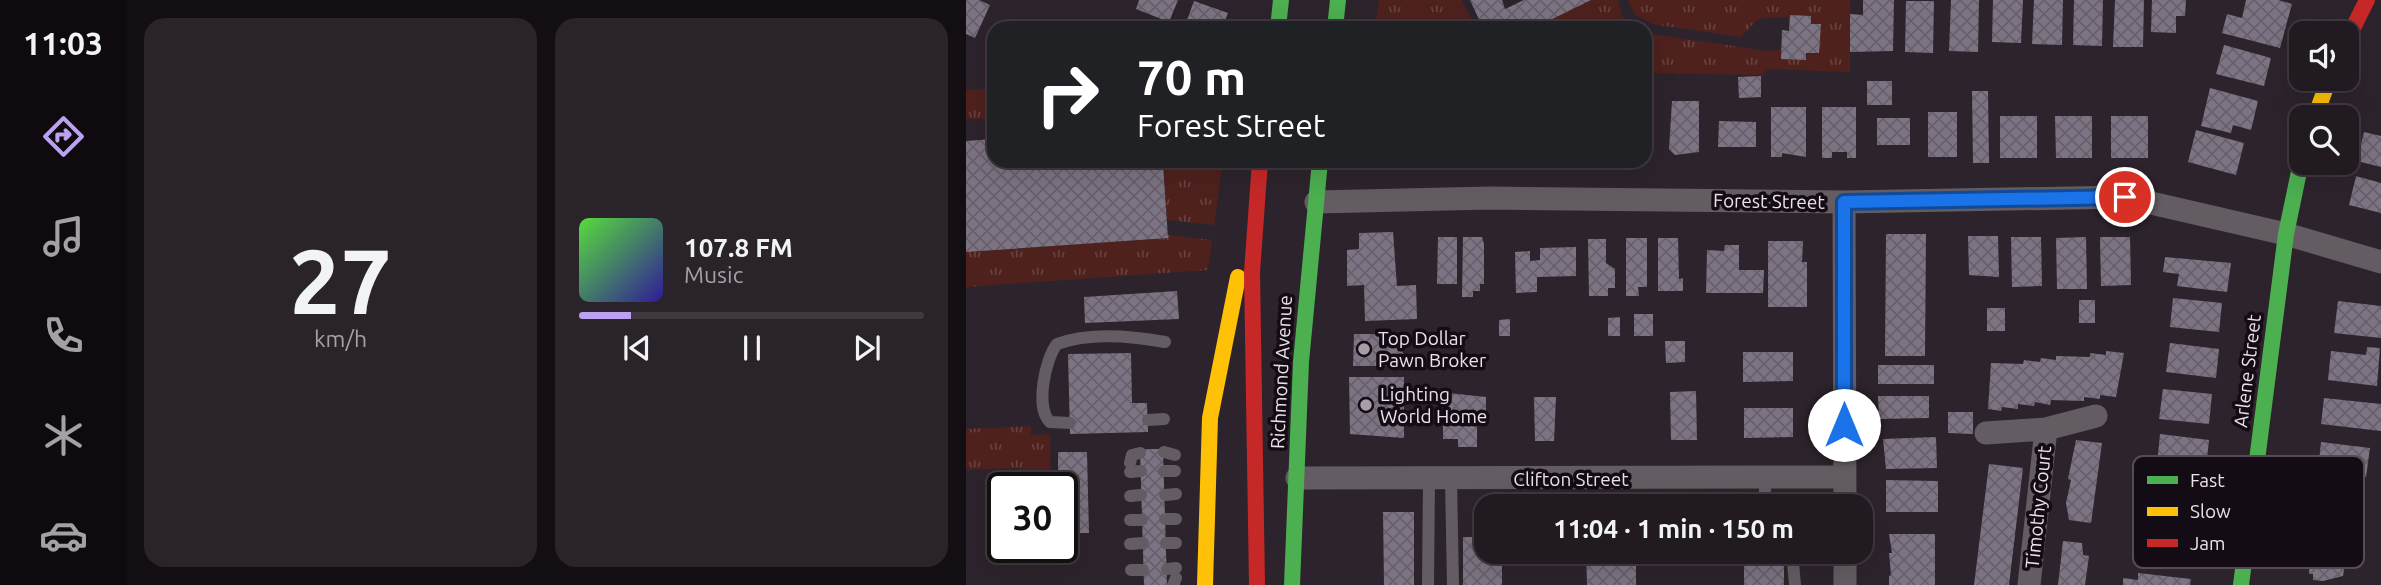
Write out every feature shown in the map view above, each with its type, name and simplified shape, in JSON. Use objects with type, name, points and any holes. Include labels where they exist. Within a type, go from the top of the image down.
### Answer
[{"type":"main road","points":[[1279,21],[1281,0]]},
{"type":"main road","points":[[1336,21],[1338,0]]},
{"type":"main road","points":[[2356,21],[2367,0]]},
{"type":"main road","name":"Richmond Avenue","points":[[1257,585],[1252,272],[1260,168]]},
{"type":"main road","name":"Richmond Avenue","points":[[1292,585],[1301,362],[1319,168]]},
{"type":"main road","name":"Arlene Street","points":[[2258,456],[2286,234],[2298,175]]},
{"type":"main road","points":[[1205,585],[1210,418],[1223,344],[1256,197]]},
{"type":"street","name":"Forest Street","points":[[1315,202],[1490,198],[1844,202],[2125,197],[2286,234],[2381,262]]},
{"type":"street","points":[[1844,202],[1844,494]]},
{"type":"street","name":"Timothy Court","points":[[1986,433],[2046,429],[2095,416]]},
{"type":"street","name":"Timothy Court","points":[[2029,585],[2046,429]]},
{"type":"street","name":"Clifton Street","points":[[1297,478],[1844,477]]},
{"type":"street","points":[[1845,564],[1845,585]]},
{"type":"lane","points":[[1070,423],[1050,422],[1044,414],[1047,361],[1057,344],[1079,339],[1138,337],[1165,342]]},
{"type":"lane","points":[[1148,420],[1164,419]]},
{"type":"lane","points":[[1134,469],[1132,455],[1140,453]]},
{"type":"lane","points":[[1765,478],[1765,494]]},
{"type":"lane","points":[[1428,585],[1440,479]]},
{"type":"lane","points":[[1440,479],[1453,585]]},
{"type":"lane","points":[[1793,564],[1795,585]]},
{"type":"green space","points":[[1379,0],[1461,0],[1473,21],[1376,21]]},
{"type":"green space","points":[[1591,0],[1618,0],[1622,16],[1627,21],[1548,21]]},
{"type":"green space","points":[[1628,0],[1850,0],[1850,72],[1765,69],[1764,75],[1652,73],[1652,34],[1767,51],[1781,50],[1781,59],[1805,60],[1820,24],[1811,24],[1811,16],[1763,18],[1755,22],[1741,37],[1652,24],[1652,21],[1634,14]]},
{"type":"green space","points":[[987,88],[987,119],[966,119],[966,90]]},
{"type":"green space","points":[[1163,168],[1222,168],[1214,225],[1167,220]]},
{"type":"green space","points":[[1168,235],[1212,240],[1208,270],[966,287],[966,252],[1167,238]]},
{"type":"green space","points":[[1031,426],[1031,435],[1050,434],[1051,472],[1022,472],[1018,468],[966,470],[966,429]]},
{"type":"building","points":[[966,0],[979,0],[990,5],[975,38],[966,34]]},
{"type":"building","points":[[1139,0],[1178,0],[1169,21],[1136,9]]},
{"type":"building","points":[[1470,0],[1502,0],[1505,9],[1524,0],[1591,0],[1548,21],[1480,21]]},
{"type":"building","points":[[1863,0],[1894,0],[1893,51],[1850,52],[1850,14],[1863,15]]},
{"type":"building","points":[[1951,0],[1979,0],[1978,52],[1949,51]]},
{"type":"building","points":[[1993,0],[2023,0],[2021,43],[1992,42]]},
{"type":"building","points":[[2034,0],[2063,0],[2062,45],[2032,44]]},
{"type":"building","points":[[2074,0],[2103,0],[2102,46],[2073,45]]},
{"type":"building","points":[[2115,0],[2144,0],[2143,47],[2113,47]]},
{"type":"building","points":[[2152,0],[2186,0],[2185,16],[2176,16],[2176,33],[2151,32]]},
{"type":"building","points":[[2246,0],[2278,0],[2292,4],[2280,48],[2222,33],[2227,14],[2242,18]]},
{"type":"building","points":[[1194,1],[1228,13],[1225,21],[1187,21]]},
{"type":"building","points":[[1906,1],[1934,1],[1933,53],[1905,52]]},
{"type":"building","points":[[1790,15],[1811,16],[1811,24],[1821,24],[1819,53],[1806,53],[1806,60],[1781,59],[1782,30],[1789,31]]},
{"type":"building","points":[[2224,45],[2271,58],[2264,86],[2216,74]]},
{"type":"building","points":[[1761,76],[1761,97],[1739,98],[1738,77]]},
{"type":"building","points":[[1867,81],[1892,81],[1892,105],[1867,105]]},
{"type":"building","points":[[2210,88],[2258,101],[2251,130],[2233,125],[2231,133],[2201,126]]},
{"type":"building","points":[[1972,91],[1988,91],[1989,163],[1973,163]]},
{"type":"building","points":[[1672,101],[1699,101],[1699,152],[1675,155],[1669,149]]},
{"type":"building","points":[[1771,107],[1806,107],[1806,157],[1782,153],[1782,157],[1771,157]]},
{"type":"building","points":[[1822,107],[1856,107],[1856,158],[1847,158],[1847,152],[1832,152],[1832,158],[1822,158]]},
{"type":"building","points":[[1928,112],[1957,112],[1957,157],[1928,157]]},
{"type":"building","points":[[2000,116],[2037,116],[2037,158],[2000,158]]},
{"type":"building","points":[[2055,116],[2092,116],[2092,158],[2056,158]]},
{"type":"building","points":[[2111,116],[2148,116],[2148,158],[2111,158]]},
{"type":"building","points":[[1877,118],[1910,118],[1910,145],[1877,145]]},
{"type":"building","points":[[1719,121],[1756,122],[1756,147],[1718,147]]},
{"type":"building","points":[[2196,130],[2244,143],[2236,175],[2188,162]]},
{"type":"building","points":[[2364,132],[2381,136],[2381,167],[2359,162]]},
{"type":"building","points":[[987,140],[987,168],[1163,168],[1168,238],[966,252],[966,141]]},
{"type":"building","points":[[2356,176],[2381,183],[2381,213],[2349,205]]},
{"type":"building","points":[[1393,232],[1397,286],[1416,285],[1417,319],[1365,321],[1364,285],[1347,286],[1347,250],[1359,249],[1359,233]]},
{"type":"building","points":[[1886,234],[1926,234],[1925,356],[1885,356]]},
{"type":"building","points":[[1968,236],[1998,236],[1999,277],[1969,275]]},
{"type":"building","points":[[1438,237],[1457,237],[1457,284],[1437,284]]},
{"type":"building","points":[[1463,237],[1482,237],[1484,244],[1484,284],[1480,284],[1480,291],[1473,291],[1473,297],[1462,297]]},
{"type":"building","points":[[2011,237],[2041,237],[2042,286],[2012,287]]},
{"type":"building","points":[[2086,237],[2087,289],[2057,289],[2056,238]]},
{"type":"building","points":[[2100,237],[2130,237],[2131,285],[2101,286]]},
{"type":"building","points":[[1626,238],[1647,238],[1647,287],[1638,287],[1639,296],[1626,296]]},
{"type":"building","points":[[1658,238],[1678,238],[1679,279],[1683,278],[1683,291],[1658,291]]},
{"type":"building","points":[[1588,239],[1606,239],[1606,263],[1615,269],[1615,288],[1608,288],[1608,296],[1589,296]]},
{"type":"building","points":[[1768,241],[1803,241],[1802,262],[1807,262],[1807,307],[1768,307]]},
{"type":"building","points":[[1725,245],[1739,245],[1739,270],[1764,270],[1763,293],[1706,293],[1707,250],[1724,251]]},
{"type":"building","points":[[1576,247],[1576,276],[1537,277],[1537,292],[1516,293],[1515,252],[1530,251],[1530,261],[1540,260],[1540,248]]},
{"type":"building","points":[[2165,257],[2231,263],[2227,292],[2177,286],[2179,274],[2163,272]]},
{"type":"building","points":[[1177,291],[1179,319],[1085,323],[1084,297]]},
{"type":"building","points":[[2173,298],[2222,303],[2219,332],[2170,327]]},
{"type":"building","points":[[2079,300],[2095,300],[2095,323],[2079,323]]},
{"type":"building","points":[[2338,301],[2381,306],[2381,338],[2334,333]]},
{"type":"building","points":[[1987,308],[2005,308],[2005,331],[1987,331]]},
{"type":"building","points":[[1634,314],[1653,314],[1653,336],[1634,336]]},
{"type":"building","points":[[1620,317],[1620,336],[1608,336],[1608,318]]},
{"type":"building","points":[[1510,319],[1510,336],[1499,336],[1499,320]]},
{"type":"building","points":[[1354,334],[1403,334],[1403,366],[1353,366]]},
{"type":"building","points":[[1665,341],[1685,341],[1685,362],[1666,363]]},
{"type":"building","points":[[2170,343],[2219,349],[2216,378],[2166,372]]},
{"type":"building","points":[[2367,347],[2380,348],[2377,386],[2328,380],[2331,351],[2366,355]]},
{"type":"building","points":[[2106,351],[2124,353],[2116,397],[2100,395],[2100,399],[2084,397],[2084,401],[2051,400],[2050,405],[2035,402],[2034,406],[2018,404],[2018,409],[1988,409],[1991,363],[2023,364],[2024,360],[2056,360],[2056,356],[2090,357],[2090,353],[2106,355]]},
{"type":"building","points":[[1743,352],[1793,352],[1793,381],[1743,382]]},
{"type":"building","points":[[1131,353],[1132,403],[1147,403],[1148,432],[1070,434],[1068,354]]},
{"type":"building","points":[[1878,365],[1934,365],[1934,384],[1878,384]]},
{"type":"building","points":[[1349,377],[1404,377],[1404,438],[1350,434]]},
{"type":"building","points":[[2163,389],[2212,394],[2209,424],[2159,419]]},
{"type":"building","points":[[1696,391],[1697,440],[1671,440],[1670,392]]},
{"type":"building","points":[[1448,393],[1486,397],[1486,421],[1477,421],[1477,447],[1458,447],[1458,439],[1443,439],[1443,422],[1448,421]]},
{"type":"building","points":[[1878,396],[1929,396],[1929,418],[1879,419]]},
{"type":"building","points":[[1534,397],[1556,397],[1554,441],[1535,441]]},
{"type":"building","points":[[2324,398],[2381,404],[2381,431],[2321,424]]},
{"type":"building","points":[[1744,408],[1793,408],[1793,437],[1744,438]]},
{"type":"building","points":[[1948,412],[1973,412],[1973,434],[1948,433]]},
{"type":"building","points":[[2160,434],[2209,440],[2207,456],[2158,456]]},
{"type":"building","points":[[1936,437],[1937,468],[1886,469],[1883,439]]},
{"type":"building","points":[[2076,440],[2102,443],[2091,523],[2069,520],[2066,503],[2071,480],[2068,479]]},
{"type":"building","points":[[2321,442],[2370,448],[2366,477],[2364,456],[2320,456]]},
{"type":"building","points":[[1140,449],[1163,449],[1167,585],[1144,585]]},
{"type":"building","points":[[1058,452],[1087,452],[1089,533],[1078,533],[1078,472],[1058,472]]},
{"type":"building","points":[[1989,464],[2023,468],[2009,585],[1974,585]]},
{"type":"building","points":[[1886,480],[1938,481],[1938,512],[1886,512]]},
{"type":"building","points":[[1383,512],[1414,512],[1414,585],[1384,585]]},
{"type":"building","points":[[1889,534],[1935,534],[1935,585],[1889,585],[1889,553],[1892,553]]},
{"type":"building","points":[[1463,537],[1474,537],[1474,564],[1502,564],[1502,585],[1463,585]]},
{"type":"building","points":[[2063,541],[2082,543],[2083,555],[2089,556],[2085,585],[2058,585]]},
{"type":"building","points":[[1586,564],[1636,564],[1636,585],[1587,585]]},
{"type":"building","points":[[1744,564],[1784,564],[1784,585],[1744,585]]},
{"type":"building","points":[[2309,568],[2344,568],[2343,576],[2323,581],[2313,580],[2313,574],[2309,574]]},
{"type":"building","points":[[2138,573],[2191,579],[2190,585],[2123,585],[2123,578],[2138,580]]},
{"type":"traffic: fast","points":[[1279,21],[1281,0]]},
{"type":"traffic: fast","points":[[1336,21],[1338,0]]},
{"type":"traffic: fast","points":[[1292,585],[1301,362],[1319,168]]},
{"type":"traffic: fast","points":[[2258,456],[2286,234],[2298,175]]},
{"type":"traffic: fast","points":[[2241,585],[2243,568]]},
{"type":"traffic: slow","points":[[2319,105],[2325,91]]},
{"type":"traffic: slow","points":[[1205,585],[1210,418],[1238,277]]},
{"type":"traffic: jam","points":[[2356,21],[2367,0]]},
{"type":"traffic: jam","points":[[1257,585],[1252,272],[1259,168]]},
{"type":"place","name":"Top Dollar Pawn Broker","points":[[1364,349]]},
{"type":"place","name":"Lighting World Home","points":[[1366,405]]},
{"type":"route","points":[[1844,425],[1844,202],[2125,197]]}]
